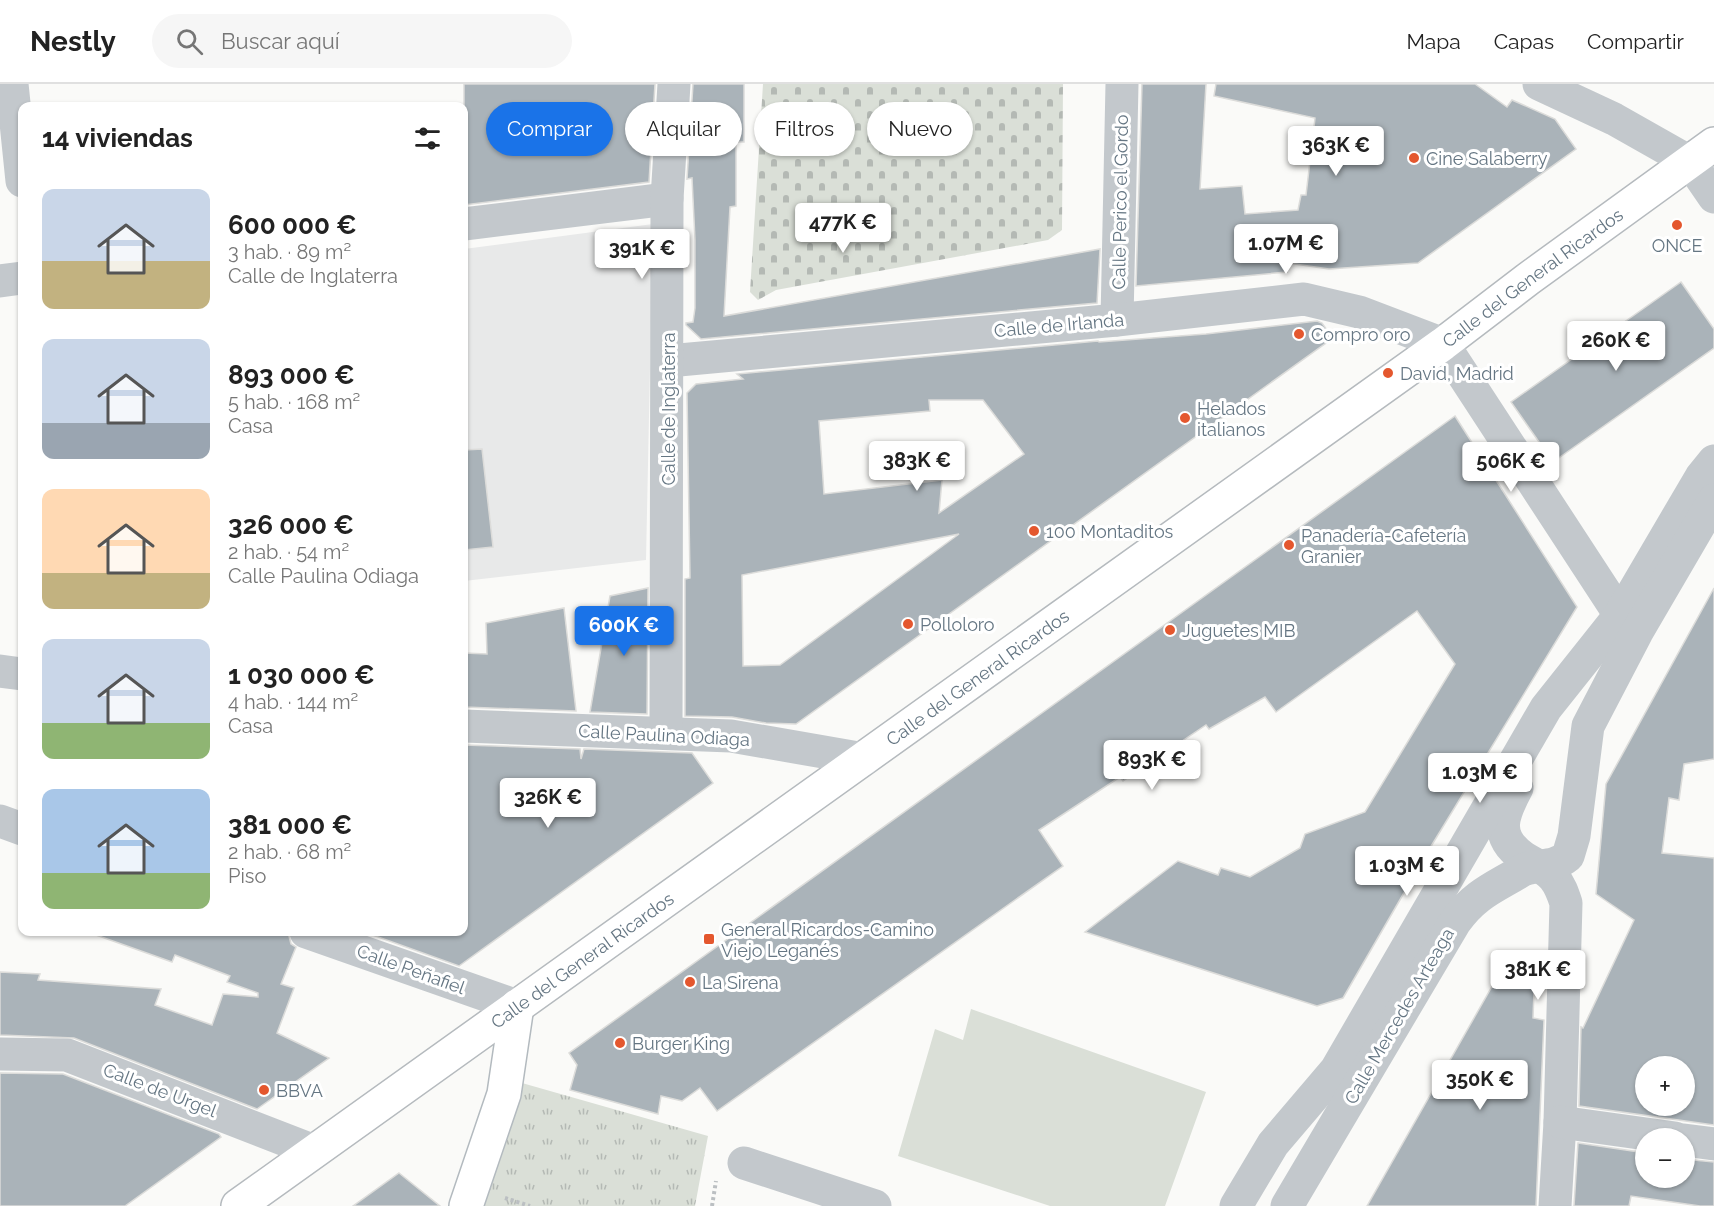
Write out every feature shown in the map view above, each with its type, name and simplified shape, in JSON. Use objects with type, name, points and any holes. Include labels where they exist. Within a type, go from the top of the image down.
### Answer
[{"type":"main road","name":"Calle del General Ricardos","points":[[238,1206],[1443,344],[1528,279],[1702,153]]},
{"type":"main road","points":[[466,1206],[504,1094],[517,1006]]},
{"type":"street","points":[[12,84],[18,142]]},
{"type":"street","name":"Calle de Inglaterra","points":[[666,733],[667,199],[674,84]]},
{"type":"street","name":"Calle Perico el Gordo","points":[[1117,320],[1122,84]]},
{"type":"street","points":[[1539,84],[1614,120],[1702,153],[1714,197]]},
{"type":"street","points":[[468,224],[667,199]]},
{"type":"street","points":[[0,281],[18,279]]},
{"type":"street","name":"Calle de Irlanda","points":[[668,361],[1117,320],[1304,299],[1359,312],[1443,344]]},
{"type":"street","points":[[1443,344],[1620,615]]},
{"type":"street","name":"Calle Mercedes Arteaga","points":[[1236,1206],[1273,1144],[1336,1070],[1546,708],[1620,615],[1701,477],[1714,462]]},
{"type":"street","name":"Calle Mercedes Arteaga","points":[[1287,1206],[1466,906],[1476,897],[1523,870],[1553,866],[1568,856],[1572,848],[1588,726],[1637,632],[1714,500]]},
{"type":"street","points":[[0,671],[18,673]]},
{"type":"street","points":[[1546,708],[1544,740],[1505,811],[1502,827],[1510,844],[1522,856],[1554,878],[1566,903],[1560,1122],[1555,1206]]},
{"type":"street","name":"Calle Paulina Odiaga","points":[[468,726],[731,736],[864,759]]},
{"type":"street","points":[[0,821],[18,828]]},
{"type":"street","name":"Calle Peñafiel","points":[[317,936],[517,1006]]},
{"type":"street","name":"Calle de Urgel","points":[[0,1054],[66,1055],[314,1151]]},
{"type":"street","points":[[1560,1122],[1635,1132]]},
{"type":"street","points":[[1695,1141],[1714,1144]]},
{"type":"street","points":[[744,1163],[875,1206]]},
{"type":"shaded area","points":[[653,224],[646,560],[468,581],[468,248]]},
{"type":"green space","points":[[763,84],[1063,84],[1062,230],[1048,240],[776,290],[758,300],[750,292],[758,156],[855,156],[855,102],[762,102]]},
{"type":"green space","points":[[971,1009],[1206,1092],[1165,1206],[1050,1206],[898,1156],[935,1029],[963,1040]]},
{"type":"green space","points":[[522,1083],[708,1136],[695,1206],[479,1206]]},
{"type":"building","points":[[464,84],[655,84],[654,102],[625,102],[625,156],[651,156],[649,182],[468,205],[468,102],[464,102]]},
{"type":"building","points":[[693,84],[744,84],[744,142],[742,142],[742,102],[692,102]]},
{"type":"building","points":[[1142,84],[1206,84],[1200,189],[1242,186],[1245,214],[1298,210],[1301,195],[1306,195],[1315,118],[1214,96],[1216,84],[1475,84],[1507,107],[1512,100],[1555,119],[1576,149],[1418,263],[1329,269],[1281,262],[1287,272],[1136,286]]},
{"type":"building","points":[[688,156],[736,156],[736,206],[730,207],[724,316],[1100,249],[1097,303],[701,339],[686,325],[686,323],[693,322],[695,308],[692,178],[687,179]]},
{"type":"building","points":[[1681,282],[1714,329],[1714,348],[1553,462],[1511,402]]},
{"type":"building","points":[[1317,321],[1322,323],[1333,338],[796,724],[766,723],[732,717],[685,716],[685,579],[690,578],[687,393],[696,384],[743,379],[737,374],[1098,341],[1206,334]],"holes":[[[929,400],[983,400],[1024,454],[939,513],[942,480],[824,494],[819,421],[930,411]],[[959,534],[780,665],[743,666],[742,575]]]},
{"type":"building","points":[[1455,416],[1577,607],[1430,848],[1343,998],[1317,1006],[1085,932],[1178,861],[1218,875],[1221,868],[1250,877],[1300,848],[1305,834],[1365,812],[1455,664],[1417,611],[1276,712],[1265,697],[1209,729],[1206,725],[1123,781],[1120,777],[1039,830],[1063,866],[717,1111],[700,1088],[682,1101],[661,1096],[658,1114],[570,1090],[577,1065],[569,1053]]},
{"type":"building","points":[[482,449],[493,547],[468,550],[468,450]]},
{"type":"building","points":[[648,588],[647,714],[590,712],[610,596]]},
{"type":"building","points":[[1714,588],[1714,759],[1684,764],[1679,800],[1669,798],[1662,853],[1714,858],[1714,1125],[1650,1116],[1695,1116],[1695,1056],[1635,1056],[1635,1114],[1579,1106],[1581,1027],[1583,1028],[1634,920],[1596,894],[1606,784]]},
{"type":"building","points":[[564,608],[576,711],[468,707],[468,653],[487,654],[486,623]]},
{"type":"building","points":[[468,745],[580,749],[581,759],[584,749],[692,753],[713,783],[459,966],[375,936],[468,936]]},
{"type":"building","points":[[99,936],[289,936],[291,944],[296,947],[281,984],[294,988],[277,1033],[329,1058],[257,1109],[74,1038],[0,1035],[0,972],[40,974],[38,980],[161,989],[155,1005],[212,1025],[223,994],[258,997],[258,993],[227,982],[230,976],[175,955],[172,962]]},
{"type":"building","points":[[1511,953],[1535,964],[1533,1018],[1544,1020],[1536,1206],[1367,1206]]},
{"type":"building","points":[[0,1073],[63,1074],[219,1134],[221,1137],[125,1206],[0,1206]]},
{"type":"building","points":[[1578,1143],[1635,1151],[1635,1188],[1695,1188],[1695,1160],[1714,1162],[1714,1206],[1631,1196],[1629,1206],[1574,1206]]},
{"type":"building","points":[[399,1173],[440,1206],[353,1206]]},
{"type":"place","name":"Cine Salaberry","points":[[1414,158]]},
{"type":"place","name":"ONCE","points":[[1677,225]]},
{"type":"place","name":"Compro oro","points":[[1299,334]]},
{"type":"place","name":"David, Madrid","points":[[1388,373]]},
{"type":"place","name":"Helados italianos","points":[[1185,418]]},
{"type":"place","name":"100 Montaditos","points":[[1034,531]]},
{"type":"place","name":"Panadería-Cafetería Granier","points":[[1289,545]]},
{"type":"place","name":"Polloloro","points":[[908,624]]},
{"type":"place","name":"Juguetes MIB","points":[[1170,630]]},
{"type":"place","name":"General Ricardos-Camino Viejo Leganés","points":[[709,939]]},
{"type":"place","name":"La Sirena","points":[[690,982]]},
{"type":"place","name":"Burger King","points":[[620,1043]]},
{"type":"place","name":"BBVA","points":[[264,1090]]}]
